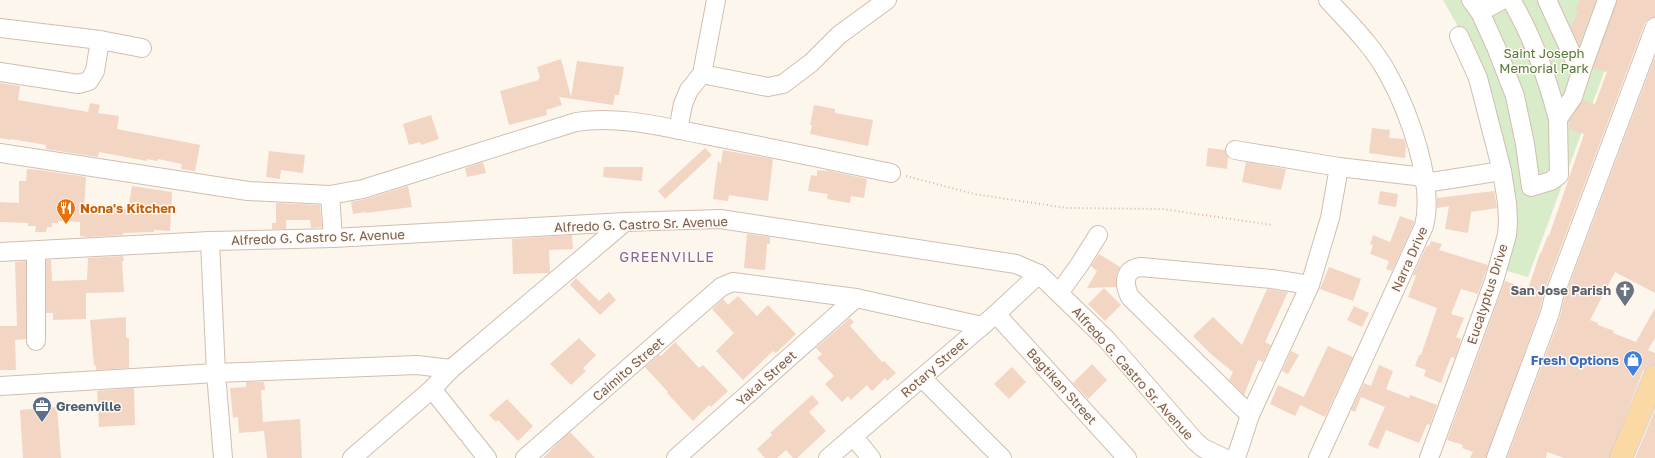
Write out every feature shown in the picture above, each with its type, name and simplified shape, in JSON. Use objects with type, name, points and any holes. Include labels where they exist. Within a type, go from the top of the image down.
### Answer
[{"type":"main road","points":[[1621,458],[1655,376]]},
{"type":"street","points":[[678,130],[683,104],[690,90],[702,74],[716,0]]},
{"type":"street","points":[[702,74],[768,87],[783,84],[811,63],[839,35],[887,0]]},
{"type":"street","name":"Narra Drive","points":[[1318,458],[1426,220],[1424,180],[1415,140],[1388,74],[1368,45],[1328,0]]},
{"type":"street","points":[[1502,0],[1476,6],[1496,48],[1515,96],[1525,144],[1531,188],[1551,181],[1558,175],[1558,119],[1549,84],[1536,50],[1524,21],[1511,0]]},
{"type":"street","points":[[1547,0],[1574,59],[1584,66]]},
{"type":"street","points":[[1558,119],[1575,92],[1607,0]]},
{"type":"street","points":[[0,28],[100,40],[142,48]]},
{"type":"street","points":[[1496,458],[1550,313],[1554,296],[1655,28]]},
{"type":"street","name":"Eucalyptus Drive","points":[[1429,458],[1494,281],[1507,235],[1508,211],[1502,171],[1478,78],[1459,36]]},
{"type":"street","points":[[0,72],[78,84],[89,81],[95,71],[100,40]]},
{"type":"street","points":[[0,153],[248,191],[330,195],[363,189],[576,122],[594,119],[615,120],[678,130],[891,173]]},
{"type":"street","points":[[1235,150],[1424,180],[1502,171]]},
{"type":"street","points":[[1236,458],[1250,415],[1310,285],[1330,218],[1339,167]]},
{"type":"street","points":[[330,195],[333,238]]},
{"type":"street","name":"Alfredo G. Castro Sr. Avenue","points":[[0,252],[210,241],[333,238],[625,222],[720,219],[1016,264],[1039,274],[1107,340],[1194,441],[1203,448],[1224,458]]},
{"type":"street","points":[[352,458],[432,389],[451,369],[625,222]]},
{"type":"street","points":[[1059,293],[1080,264],[1098,235]]},
{"type":"street","points":[[210,241],[216,373],[223,458]]},
{"type":"street","points":[[36,251],[36,341]]},
{"type":"street","points":[[1250,415],[1130,297],[1126,290],[1125,282],[1128,273],[1134,268],[1141,267],[1272,278],[1310,285]]},
{"type":"street","name":"Rotary Street","points":[[828,458],[996,314],[1039,274]]},
{"type":"street","name":"Caimito Street","points":[[525,458],[721,288],[733,282],[856,298]]},
{"type":"street","points":[[856,298],[982,326]]},
{"type":"street","name":"Yakal Street","points":[[676,458],[856,298]]},
{"type":"street","name":"Bagtikan Street","points":[[996,314],[1127,458]]},
{"type":"street","points":[[0,386],[216,373],[417,365],[451,369]]},
{"type":"street","points":[[922,378],[1002,458]]},
{"type":"street","points":[[432,389],[487,458]]},
{"type":"street","points":[[853,436],[871,458]]},
{"type":"path","points":[[891,173],[974,194],[1066,208],[1163,210],[1272,225]]},
{"type":"green space","name":"Saint Joseph Memorial Park","points":[[1443,0],[1631,0],[1528,277],[1501,269],[1515,220],[1486,76]]},
{"type":"building","points":[[1580,0],[1596,0],[1579,45],[1571,28],[1578,11],[1575,10]]},
{"type":"building","points":[[1617,0],[1655,0],[1655,17],[1649,19],[1645,23],[1544,292],[1540,310],[1486,458],[1470,458],[1473,452],[1462,448],[1463,445],[1447,440],[1505,281],[1528,289],[1540,253],[1548,235],[1549,236],[1584,134],[1569,129],[1570,120],[1583,100],[1595,104],[1607,72],[1593,68]]},
{"type":"building","points":[[1655,57],[1655,293],[1615,272],[1590,320],[1598,323],[1598,325],[1614,331],[1613,333],[1636,342],[1655,308],[1655,338],[1648,350],[1655,353],[1655,364],[1648,366],[1643,371],[1609,458],[1564,458],[1547,452],[1546,458],[1507,458],[1560,317],[1564,299]]},
{"type":"building","points":[[561,59],[571,97],[577,61],[624,67],[619,95],[615,95],[613,105],[559,97],[562,105],[546,110],[547,115],[509,125],[500,91],[539,80],[538,79],[540,78],[537,67]]},
{"type":"building","points":[[0,83],[20,86],[18,100],[88,112],[90,103],[100,105],[98,113],[119,116],[117,129],[200,145],[195,171],[181,169],[182,164],[158,159],[157,161],[147,159],[147,161],[99,152],[98,157],[46,149],[46,145],[0,138]]},
{"type":"building","points":[[814,105],[835,109],[835,113],[873,120],[868,146],[810,134],[812,125],[810,125]]},
{"type":"building","points":[[431,115],[439,139],[421,145],[420,142],[409,145],[403,124]]},
{"type":"building","points":[[1372,128],[1390,130],[1389,138],[1404,139],[1406,146],[1405,158],[1369,153]]},
{"type":"building","points":[[705,148],[712,155],[665,199],[658,191]]},
{"type":"building","points":[[1208,148],[1225,150],[1228,158],[1227,169],[1206,166]]},
{"type":"building","points":[[723,150],[773,159],[768,201],[729,195],[728,201],[713,199],[718,161],[721,164]]},
{"type":"building","points":[[269,151],[305,155],[303,173],[281,170],[280,179],[266,177]]},
{"type":"building","points":[[483,162],[486,173],[467,177],[465,168]]},
{"type":"building","points":[[1246,162],[1286,169],[1281,190],[1242,182]]},
{"type":"building","points":[[604,167],[643,167],[642,181],[603,177]]},
{"type":"building","points":[[27,169],[86,177],[84,209],[128,209],[132,186],[172,192],[170,231],[154,230],[154,232],[123,233],[123,235],[88,237],[80,236],[80,222],[58,221],[58,223],[52,223],[52,227],[47,227],[46,232],[35,232],[36,226],[28,226],[28,223],[0,222],[0,202],[19,203],[19,181],[26,181]]},
{"type":"building","points":[[817,170],[826,170],[867,179],[864,198],[851,196],[850,203],[827,199],[828,194],[808,191],[811,175],[817,176]]},
{"type":"building","points":[[408,186],[412,207],[353,214],[351,202]]},
{"type":"building","points":[[1380,191],[1398,194],[1396,207],[1378,204]]},
{"type":"building","points":[[1494,191],[1497,208],[1471,212],[1468,233],[1445,229],[1449,206],[1437,208],[1437,198]]},
{"type":"building","points":[[276,203],[320,205],[322,227],[311,228],[310,220],[286,220],[286,229],[272,229],[272,223],[276,223]]},
{"type":"building","points":[[1400,216],[1414,221],[1414,223],[1392,271],[1386,269],[1389,261],[1370,254],[1373,245],[1370,244],[1373,235],[1390,242]]},
{"type":"building","points":[[747,234],[770,237],[770,244],[767,244],[765,270],[744,268]]},
{"type":"building","points":[[572,235],[573,249],[549,250],[550,272],[513,274],[512,239]]},
{"type":"building","points":[[1431,241],[1442,244],[1439,250],[1488,265],[1478,294],[1461,289],[1451,314],[1464,318],[1456,337],[1461,339],[1455,358],[1451,357],[1441,383],[1424,376],[1426,370],[1415,366],[1419,355],[1421,355],[1437,308],[1408,297],[1416,276],[1413,275]]},
{"type":"building","points":[[1099,254],[1120,267],[1116,276],[1116,287],[1087,288],[1097,271],[1091,266]]},
{"type":"building","points":[[123,256],[124,292],[86,293],[86,319],[53,320],[53,313],[46,313],[46,260],[51,260],[52,281],[87,280],[88,258]]},
{"type":"building","points":[[26,261],[26,339],[15,340],[16,370],[0,370],[0,326],[17,326],[15,262]]},
{"type":"building","points":[[1329,267],[1361,279],[1353,301],[1320,289]]},
{"type":"building","points":[[576,278],[599,301],[609,292],[616,300],[600,315],[570,285]]},
{"type":"building","points":[[1104,288],[1121,305],[1105,321],[1088,304]]},
{"type":"building","points":[[1267,289],[1288,292],[1265,342],[1271,345],[1263,362],[1258,360],[1244,395],[1229,380],[1233,372],[1212,355],[1193,336],[1213,317],[1242,345]]},
{"type":"building","points":[[738,296],[757,316],[768,305],[796,334],[776,353],[773,351],[743,380],[716,351],[734,333],[712,309],[723,299],[728,305]]},
{"type":"building","points":[[1354,306],[1369,313],[1362,327],[1347,320]]},
{"type":"building","points":[[126,317],[126,338],[129,338],[129,368],[96,370],[96,365],[94,366],[90,320]]},
{"type":"building","points":[[850,318],[854,322],[850,326],[882,362],[884,361],[896,373],[887,381],[885,378],[872,391],[867,385],[851,400],[848,396],[842,402],[825,384],[834,376],[817,358],[822,354],[816,348]]},
{"type":"building","points":[[579,338],[596,355],[583,368],[586,371],[571,385],[550,364]]},
{"type":"building","points":[[675,342],[699,368],[703,365],[728,391],[711,407],[709,405],[693,421],[645,367],[659,355],[661,356]]},
{"type":"building","points":[[1328,346],[1353,357],[1325,417],[1300,405]]},
{"type":"building","points":[[1291,351],[1299,355],[1288,374],[1282,371]]},
{"type":"building","points":[[1092,364],[1107,380],[1088,399],[1073,383]]},
{"type":"building","points":[[1379,365],[1393,371],[1386,389],[1409,398],[1410,395],[1437,405],[1430,425],[1427,424],[1419,443],[1386,430],[1378,449],[1368,445],[1385,407],[1361,397],[1355,412],[1351,410],[1364,383],[1371,386]]},
{"type":"building","points":[[1012,367],[1026,382],[1009,399],[994,384]]},
{"type":"building","points":[[246,382],[264,382],[265,390],[261,390],[263,422],[300,419],[302,458],[267,458],[264,431],[239,433],[238,417],[233,418],[230,388],[246,387]]},
{"type":"building","points":[[1278,385],[1304,397],[1295,416],[1270,404]]},
{"type":"building","points":[[134,388],[135,425],[99,427],[97,391]]},
{"type":"building","points":[[812,395],[819,403],[809,412],[826,431],[797,458],[793,458],[786,450],[777,458],[765,458],[757,449],[772,435],[770,433]]},
{"type":"building","points":[[507,399],[533,426],[518,441],[498,420],[496,422],[489,415]]},
{"type":"building","points":[[57,407],[61,458],[23,458],[20,410]]},
{"type":"building","points":[[1655,409],[1655,458],[1635,458],[1638,451]]},
{"type":"building","points":[[570,432],[595,458],[543,458],[562,439]]},
{"type":"place","name":"Nona's Kitchen","points":[[66,225]]},
{"type":"place","name":"San Jose Parish","points":[[1625,307]]},
{"type":"place","name":"Fresh Options","points":[[1633,377]]},
{"type":"place","name":"Greenville","points":[[42,423]]},
{"type":"district","name":"GREENVILLE","points":[[667,256]]}]
